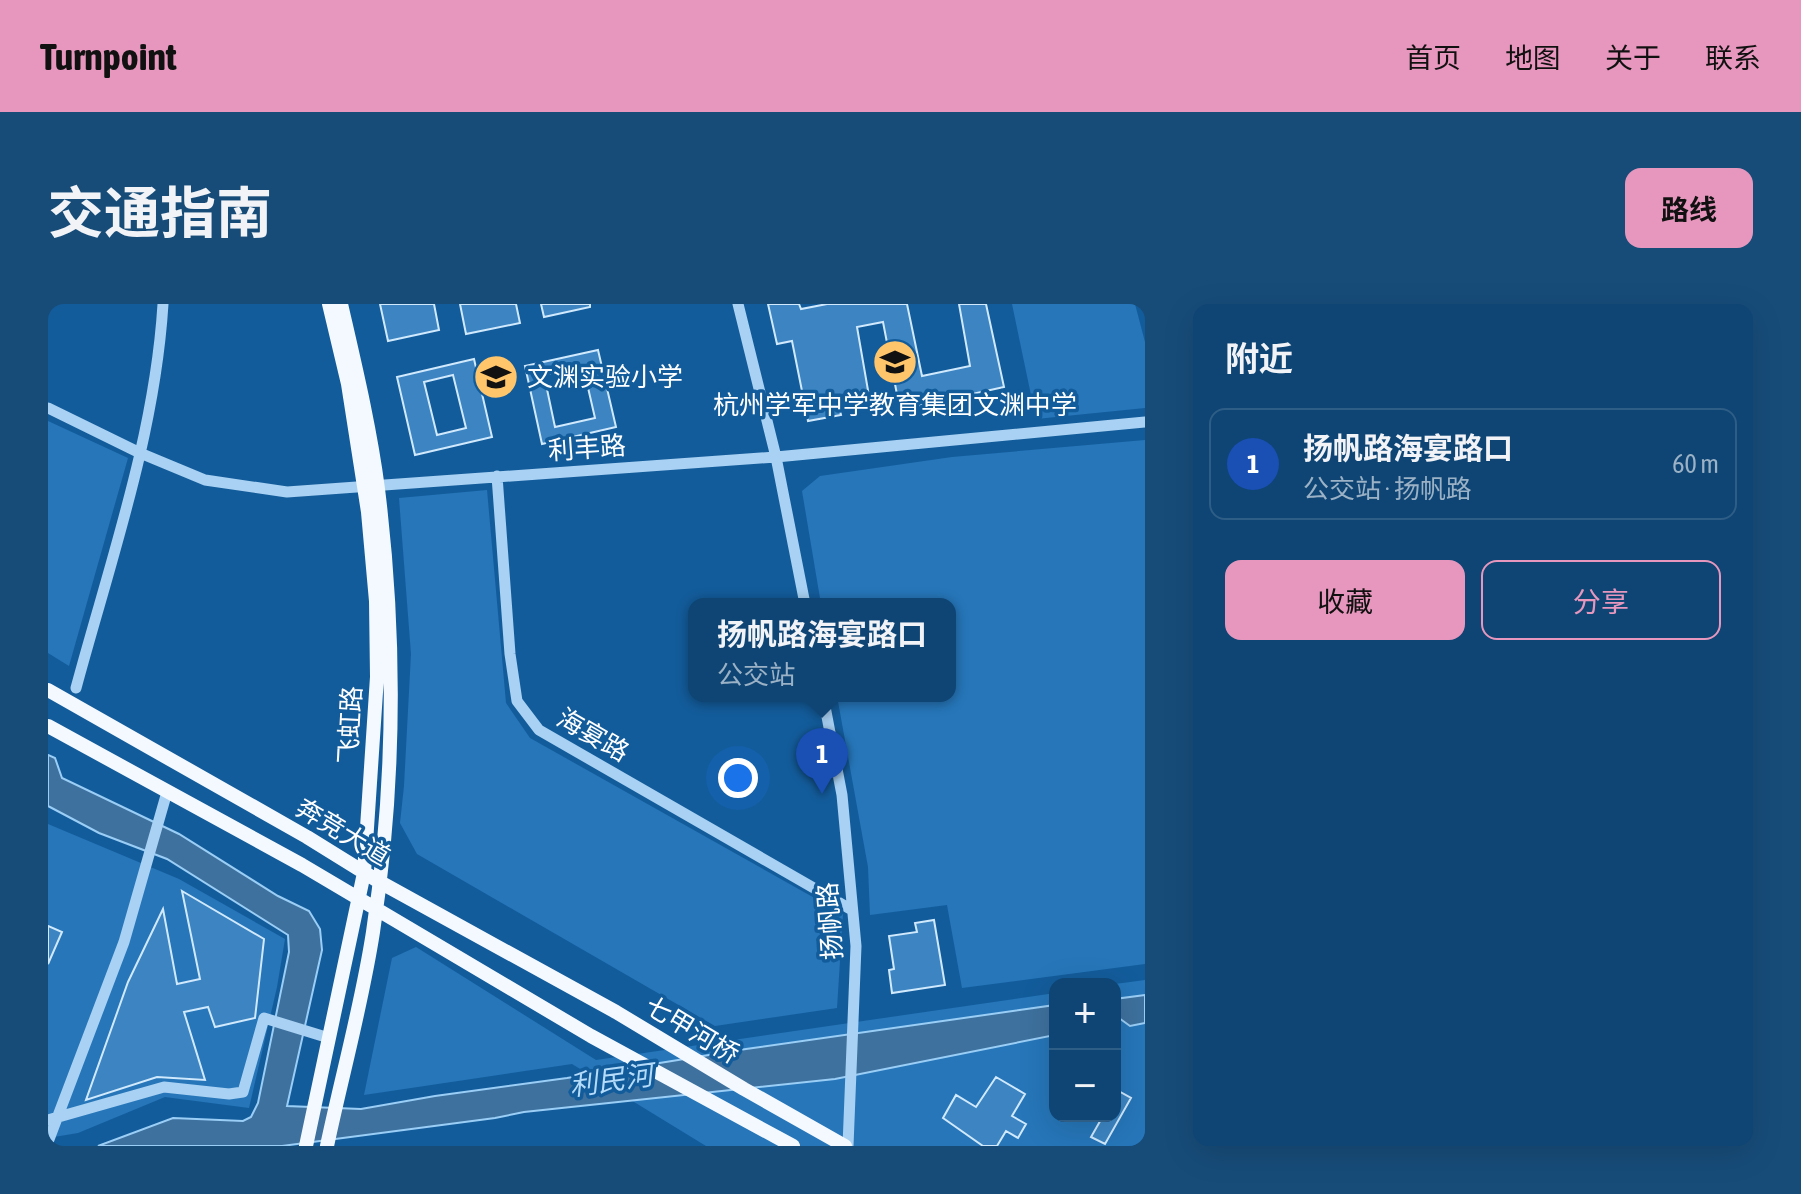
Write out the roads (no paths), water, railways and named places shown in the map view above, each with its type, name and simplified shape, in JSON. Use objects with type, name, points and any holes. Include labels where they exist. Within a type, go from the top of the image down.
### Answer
[{"type":"main road","name":"飞虹路","points":[[306,1146],[364,873],[377,677],[371,486],[329,304]]},
{"type":"main road","name":"飞虹路","points":[[327,1146],[376,907],[386,809],[390,647],[371,486],[341,304]]},
{"type":"main road","name":"奔竞大道","points":[[48,690],[266,813],[378,881],[616,1012]]},
{"type":"main road","name":"奔竞大道","points":[[48,726],[376,907],[591,1036]]},
{"type":"main road","name":"七甲河桥","points":[[616,1012],[847,1146]]},
{"type":"main road","name":"七甲河桥","points":[[591,1036],[793,1146]]},
{"type":"street","points":[[76,688],[140,453],[162,331],[163,304]]},
{"type":"street","points":[[738,304],[776,457],[804,598]]},
{"type":"street","name":"利丰路","points":[[48,408],[140,453],[205,480],[287,492],[776,457],[1145,422]]},
{"type":"street","name":"海宴路","points":[[497,476],[510,654],[517,701],[539,730],[852,910]]},
{"type":"street","name":"扬帆路","points":[[824,702],[842,795],[856,946],[847,1146]]},
{"type":"street","points":[[48,1142],[52,1120],[124,942],[167,792]]},
{"type":"street","points":[[52,1120],[164,1087],[229,1094],[243,1092],[264,1018],[329,1038]]},
{"type":"water","name":"利民河","points":[[48,755],[55,758],[62,778],[179,834],[278,896],[309,911],[320,929],[322,950],[287,1106],[361,1109],[1049,1006],[1049,1036],[835,1079],[524,1112],[282,1146],[98,1146],[173,1118],[243,1121],[251,1117],[258,1103],[289,952],[288,935],[167,859],[99,833],[48,806]]},
{"type":"water","points":[[1145,995],[1145,1023],[1130,1026],[1121,1019],[1121,998]]},
{"type":"place","name":"杭州学军中学教育集团文渊中学","points":[[895,362]]},
{"type":"place","name":"文渊实验小学","points":[[496,377]]},
{"type":"place","name":"扬帆路海宴路口","points":[[822,794]]}]
